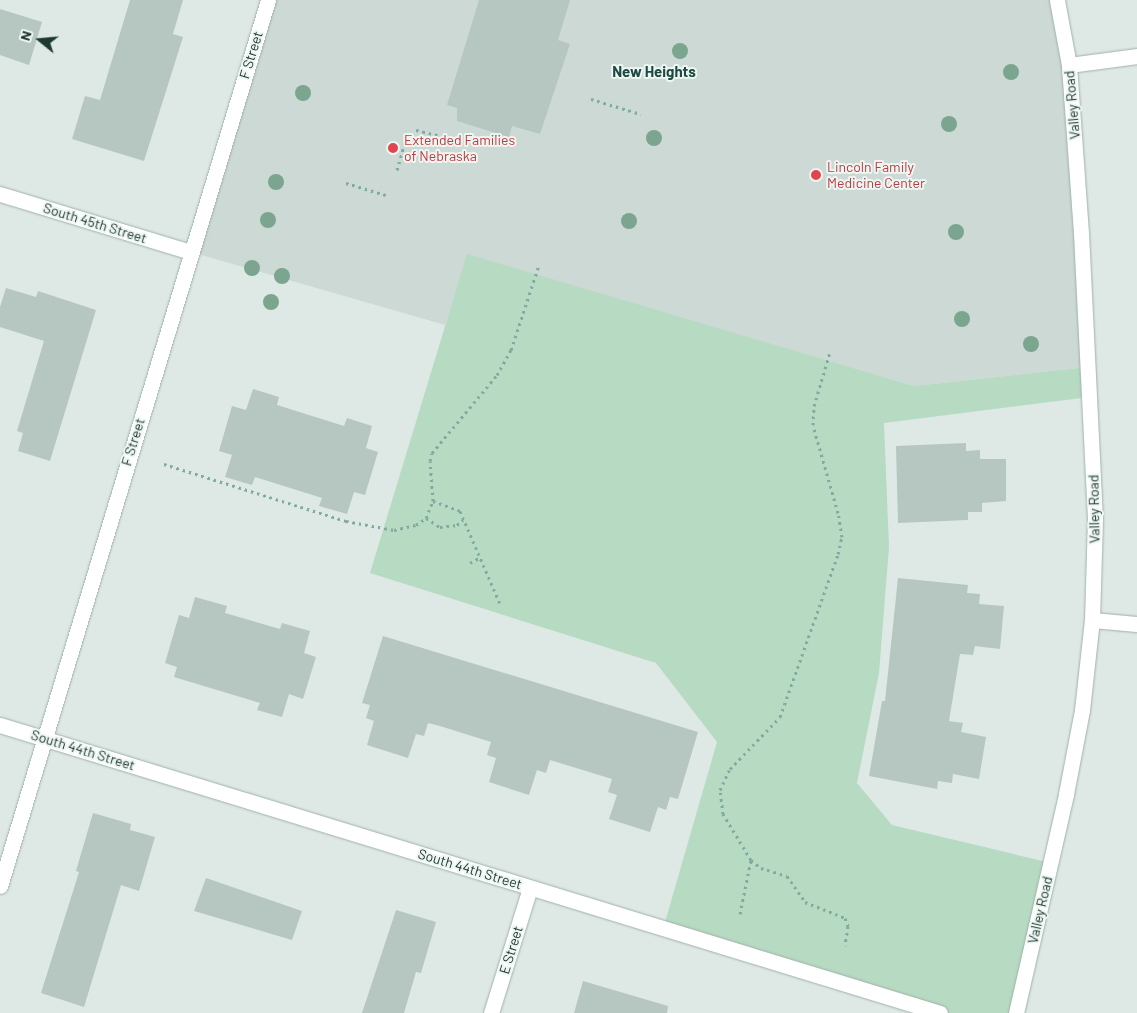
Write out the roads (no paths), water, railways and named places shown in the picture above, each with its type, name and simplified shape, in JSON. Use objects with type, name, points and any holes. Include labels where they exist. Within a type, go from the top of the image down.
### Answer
[{"type":"street","name":"F Street","points":[[0,886],[268,0]]},
{"type":"street","name":"Valley Road","points":[[1016,1013],[1066,794],[1082,710],[1092,620],[1094,519],[1091,423],[1069,64],[1057,0]]},
{"type":"street","points":[[1069,64],[1137,56]]},
{"type":"street","name":"South 45th Street","points":[[0,194],[191,252]]},
{"type":"street","points":[[1092,620],[1137,624]]},
{"type":"street","name":"South 44th Street","points":[[0,725],[940,1013]]},
{"type":"street","name":"E Street","points":[[491,1013],[530,888]]},
{"type":"place","name":"Extended Families of Nebraska","points":[[393,148]]},
{"type":"place","name":"Lincoln Family Medicine Center","points":[[816,175]]},
{"type":"district","name":"New Heights","points":[[654,72]]}]
